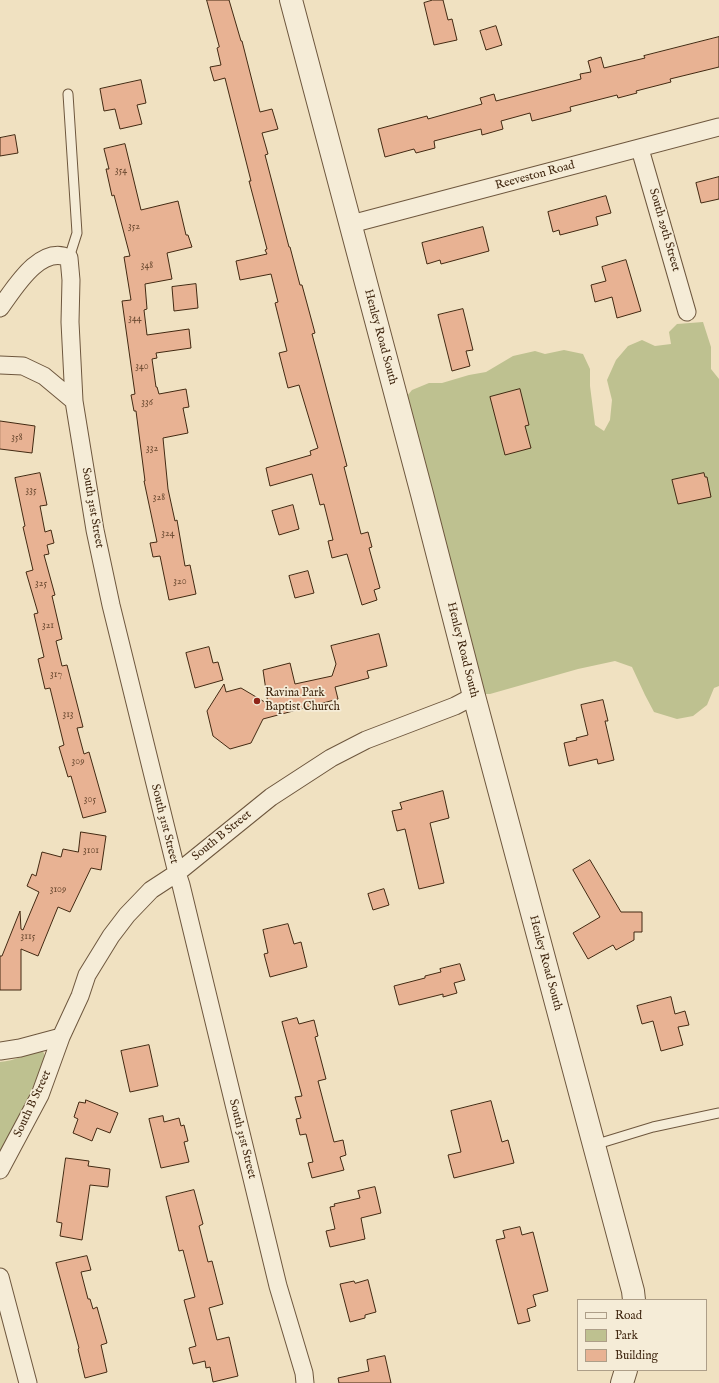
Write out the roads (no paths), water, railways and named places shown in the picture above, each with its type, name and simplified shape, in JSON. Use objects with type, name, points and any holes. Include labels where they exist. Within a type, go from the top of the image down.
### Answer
[{"type":"street","name":"Henley Road South","points":[[291,0],[634,1299]]},
{"type":"street","name":"Reeveston Road","points":[[351,224],[719,127]]},
{"type":"street","name":"South 29th Street","points":[[640,149],[687,312]]},
{"type":"street","points":[[0,308],[26,272],[39,262],[57,254],[62,254],[69,258]]},
{"type":"street","name":"South 31st Street","points":[[69,258],[71,280],[70,322],[74,401],[95,530],[111,605],[181,885],[278,1286],[306,1383]]},
{"type":"street","points":[[0,365],[23,366],[44,376],[74,401]]},
{"type":"street","name":"South B Street","points":[[0,1170],[40,1095],[61,1037],[80,996],[87,976],[111,936],[127,915],[151,890],[177,873],[271,797],[331,758],[366,740],[454,706],[474,696]]},
{"type":"street","points":[[0,1051],[20,1048],[61,1037]]},
{"type":"street","points":[[0,1277],[28,1383]]},
{"type":"street","points":[[622,1383],[626,1371]]},
{"type":"lane","points":[[68,94],[77,233],[69,258]]},
{"type":"lane","points":[[594,1145],[653,1127],[719,1113]]},
{"type":"place","name":"Ravina Park Baptist Church","points":[[257,701]]}]
